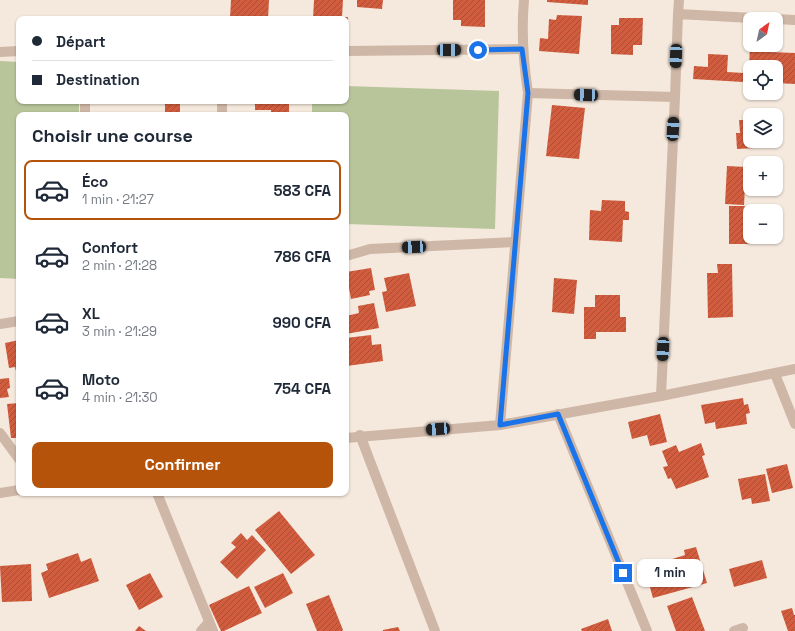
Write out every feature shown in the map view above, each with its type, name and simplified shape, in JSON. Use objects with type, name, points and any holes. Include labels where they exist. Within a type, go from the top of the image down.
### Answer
[{"type":"street","points":[[500,425],[528,93],[522,49],[524,0]]},
{"type":"street","points":[[660,396],[679,0]]},
{"type":"street","points":[[678,14],[743,17]]},
{"type":"street","points":[[783,19],[795,20]]},
{"type":"street","points":[[349,51],[522,49]]},
{"type":"street","points":[[0,52],[16,51]]},
{"type":"street","points":[[528,93],[675,98]]},
{"type":"street","points":[[349,255],[370,249],[515,242]]},
{"type":"street","points":[[0,324],[16,321]]},
{"type":"street","points":[[349,438],[500,425],[660,396],[795,369]]},
{"type":"street","points":[[774,374],[795,424]]},
{"type":"street","points":[[558,414],[647,631]]},
{"type":"street","points":[[0,433],[16,455]]},
{"type":"street","points":[[360,436],[435,631]]},
{"type":"street","points":[[0,493],[16,490]]},
{"type":"street","points":[[158,496],[211,626],[201,631]]},
{"type":"green space","points":[[0,61],[16,62],[16,104],[79,104],[79,112],[16,112],[16,279],[0,278]]},
{"type":"green space","points":[[349,86],[499,91],[495,229],[349,224],[349,112],[312,112],[312,104],[349,104]]},
{"type":"building","points":[[231,0],[269,0],[268,16],[230,16]]},
{"type":"building","points":[[314,0],[343,0],[342,16],[313,16]]},
{"type":"building","points":[[357,0],[383,0],[382,9],[357,7]]},
{"type":"building","points":[[453,0],[485,0],[485,27],[461,26],[461,20],[453,20]]},
{"type":"building","points":[[547,0],[588,0],[588,5],[547,2]]},
{"type":"building","points":[[557,15],[582,16],[579,54],[539,51],[540,38],[548,39],[549,19],[556,20]]},
{"type":"building","points":[[619,18],[643,18],[642,45],[633,45],[633,55],[611,54],[611,25],[619,25]]},
{"type":"building","points":[[750,52],[795,53],[795,84],[783,83],[783,60],[749,60]]},
{"type":"building","points":[[708,54],[728,55],[727,72],[743,73],[743,82],[693,79],[694,66],[708,67]]},
{"type":"building","points":[[165,104],[180,104],[180,112],[165,112]]},
{"type":"building","points":[[255,104],[289,104],[289,112],[255,110]]},
{"type":"building","points":[[552,105],[585,108],[579,159],[546,156]]},
{"type":"building","points":[[739,120],[743,120],[743,148],[756,148],[737,149],[736,133],[740,133]]},
{"type":"building","points":[[727,166],[743,167],[744,204],[725,204]]},
{"type":"building","points":[[602,200],[625,201],[625,211],[629,212],[629,220],[623,220],[622,242],[589,240],[590,210],[601,211]]},
{"type":"building","points":[[729,206],[743,206],[743,244],[729,244]]},
{"type":"building","points":[[717,264],[732,264],[733,317],[708,318],[707,273],[718,273]]},
{"type":"building","points":[[371,268],[375,290],[369,291],[370,295],[351,299],[349,288],[349,272]]},
{"type":"building","points":[[409,273],[416,306],[386,312],[382,292],[387,291],[384,278]]},
{"type":"building","points":[[554,278],[577,280],[574,314],[552,312]]},
{"type":"building","points":[[595,295],[620,295],[620,317],[626,317],[626,332],[596,332],[596,339],[584,339],[584,307],[595,307]]},
{"type":"building","points":[[374,303],[379,328],[349,333],[349,315],[359,313],[358,306]]},
{"type":"building","points":[[371,335],[372,345],[381,344],[383,361],[349,366],[349,338]]},
{"type":"building","points":[[16,341],[16,371],[15,367],[9,368],[5,343]]},
{"type":"building","points":[[9,378],[10,388],[7,389],[9,397],[0,398],[0,379]]},
{"type":"building","points":[[743,398],[744,405],[748,404],[750,413],[746,414],[747,424],[716,429],[715,422],[705,424],[701,405]]},
{"type":"building","points":[[16,403],[16,438],[11,438],[7,404]]},
{"type":"building","points":[[660,414],[667,442],[650,446],[647,435],[632,439],[628,422]]},
{"type":"building","points":[[701,443],[705,455],[702,456],[709,477],[676,489],[671,478],[668,479],[663,467],[668,466],[662,451],[676,445],[679,452]]},
{"type":"building","points":[[787,464],[793,488],[772,493],[766,469]]},
{"type":"building","points":[[765,474],[770,501],[752,504],[751,498],[742,500],[738,479]]},
{"type":"building","points":[[279,511],[315,555],[291,574],[255,530]]},
{"type":"building","points":[[241,533],[247,540],[252,535],[266,550],[237,579],[220,562],[236,547],[231,543]]},
{"type":"building","points":[[696,547],[707,583],[653,598],[649,584],[657,581],[653,565],[685,555],[684,550]]},
{"type":"building","points":[[78,553],[81,562],[91,558],[99,581],[49,598],[41,573],[48,570],[46,564]]},
{"type":"building","points":[[762,560],[767,578],[734,587],[729,569]]},
{"type":"building","points":[[31,564],[32,601],[2,602],[0,566]]},
{"type":"building","points":[[150,573],[163,597],[139,610],[126,585]]},
{"type":"building","points":[[283,573],[293,593],[265,608],[254,587]]},
{"type":"building","points":[[249,586],[262,613],[224,631],[221,631],[209,605]]},
{"type":"building","points":[[329,595],[343,630],[342,631],[317,631],[306,604]]},
{"type":"building","points":[[692,597],[705,631],[676,631],[667,606]]},
{"type":"building","points":[[792,608],[795,615],[795,631],[788,631],[781,611]]},
{"type":"building","points":[[608,619],[612,631],[582,631],[581,629]]},
{"type":"building","points":[[139,626],[146,631],[135,631]]},
{"type":"building","points":[[398,627],[400,631],[383,631],[383,630]]},
{"type":"route","points":[[478,50],[522,49],[528,93],[500,425],[558,414],[623,573]]}]
